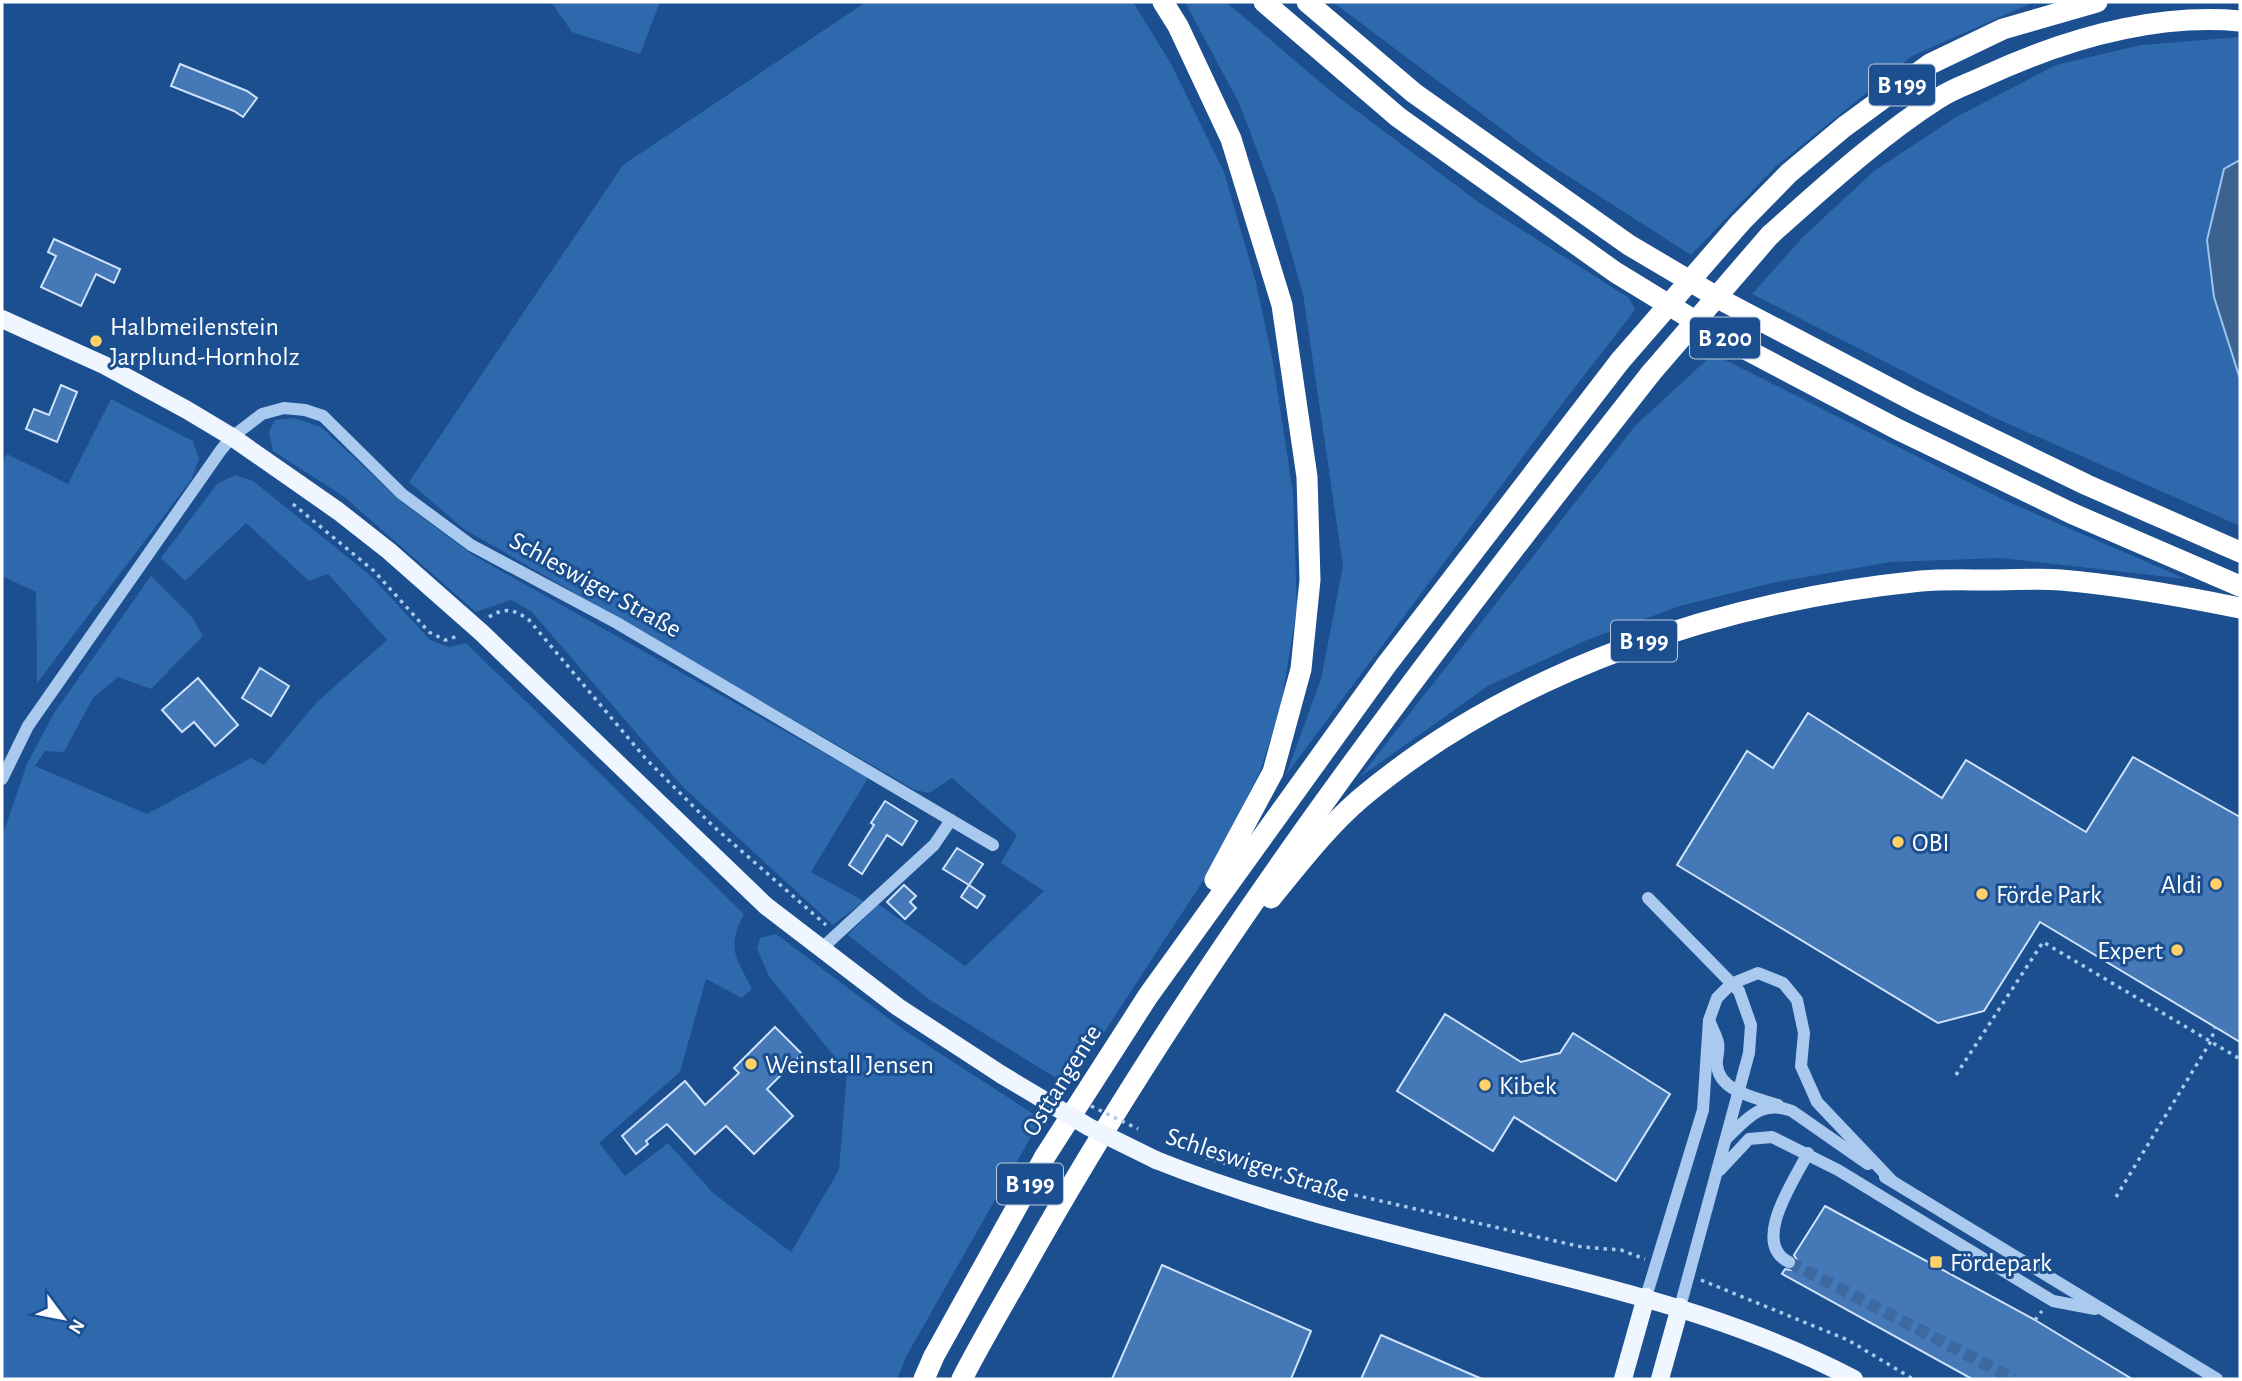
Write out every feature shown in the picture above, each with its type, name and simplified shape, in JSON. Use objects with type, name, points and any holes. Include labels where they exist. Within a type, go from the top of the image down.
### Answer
[{"type":"highway","points":[[1148,996],[1232,851],[1273,772],[1301,669],[1310,580],[1307,477],[1282,305],[1231,139],[1178,26],[1163,2]]},
{"type":"highway","name":"B 200","points":[[1264,2],[1398,117],[1615,272],[1713,331],[1897,429],[2071,513],[2240,586]]},
{"type":"highway","name":"B 200","points":[[1307,2],[1414,93],[1629,245],[1727,303],[1916,402],[2087,485],[2240,552]]},
{"type":"highway","name":"B 199","points":[[1148,996],[1387,664],[1620,361],[1740,223],[1788,173],[1844,127],[1930,64],[2003,29],[2097,2]]},
{"type":"highway","points":[[1180,1011],[1306,825],[1411,681],[1651,373],[1769,235],[1857,158],[1941,96],[2016,61],[2122,29],[2206,18],[2240,21]]},
{"type":"highway","name":"B 199","points":[[962,1379],[1079,1171],[1180,1011],[1304,858],[1369,792],[1424,749],[1510,699],[1653,637],[1794,599],[1924,581],[2058,579],[2156,591],[2240,608]]},
{"type":"highway","name":"Osttangente","points":[[923,1379],[1044,1158],[1148,996]]},
{"type":"main road","name":"Schleswiger Straße","points":[[2,318],[104,365],[232,438],[338,511],[482,633],[766,906],[898,1007],[1002,1075],[1089,1127],[1195,1176],[1305,1211],[1680,1307],[1807,1355],[1854,1379]]},
{"type":"main road","points":[[1623,1379],[1646,1297]]},
{"type":"main road","points":[[1660,1379],[1680,1307]]},
{"type":"street","name":"Schleswiger Straße","points":[[2,779],[28,726],[232,438],[262,414],[284,408],[305,410],[323,416],[402,494],[471,545],[617,624],[993,845]]},
{"type":"street","points":[[821,949],[934,845],[951,820]]},
{"type":"street","points":[[1648,898],[1739,991],[1751,1025],[1749,1053],[1680,1307]]},
{"type":"street","points":[[1646,1297],[1703,1110],[1709,1020],[1717,998],[1731,984],[1758,973],[1783,983],[1797,1000],[1804,1033],[1801,1066],[1817,1102],[1892,1181]]},
{"type":"street","points":[[1709,1020],[1718,1044],[1717,1066],[1720,1076],[1729,1086],[1792,1111],[1892,1181],[2217,1379]]},
{"type":"street","points":[[1726,1139],[1754,1113],[1778,1105]]},
{"type":"street","points":[[1717,1173],[1749,1139],[1772,1137],[1808,1153],[2053,1300],[2105,1312]]},
{"type":"street","points":[[1790,1262],[1783,1259],[1774,1246],[1774,1220],[1808,1153]]},
{"type":"path","points":[[289,501],[374,572],[429,632],[445,640],[457,636]]},
{"type":"path","points":[[487,618],[500,610],[510,609],[529,620],[653,767],[713,826],[836,934]]},
{"type":"path","points":[[1956,1075],[2043,942],[2240,1059]]},
{"type":"path","points":[[2116,1197],[2211,1041],[2216,1027]]},
{"type":"path","points":[[1199,1155],[1276,1177],[1569,1244],[1621,1250],[1657,1263]]},
{"type":"path","points":[[1689,1275],[1848,1339],[1913,1379]]},
{"type":"shaded area","points":[[551,2],[660,2],[640,54],[572,32]]},
{"type":"shaded area","points":[[866,2],[1133,2],[1171,64],[1224,172],[1256,283],[1273,362],[1293,493],[1297,607],[1281,705],[1261,769],[1216,861],[1069,1086],[930,1000],[848,935],[878,904],[965,966],[1044,891],[1001,863],[1017,835],[952,778],[929,793],[915,790],[464,529],[409,482],[623,165]]},
{"type":"shaded area","points":[[1185,2],[1226,2],[1333,93],[1481,204],[1629,298],[1635,310],[1286,775],[1321,679],[1343,566],[1303,294],[1276,200],[1239,103]]},
{"type":"shaded area","points":[[1333,2],[2034,2],[1912,56],[1776,166],[1691,255],[1543,160]]},
{"type":"shaded area","points":[[2240,37],[2240,160],[2224,170],[2240,379],[2240,526],[1995,418],[1752,294],[1803,237],[1874,171],[1956,117],[2056,65],[2141,45]]},
{"type":"shaded area","points":[[2240,160],[2240,379],[2214,297],[2207,240],[2224,169]]},
{"type":"shaded area","points":[[1713,354],[2004,500],[2186,579],[2000,558],[1890,562],[1772,583],[1680,606],[1587,640],[1488,686],[1360,777],[1635,426]]},
{"type":"shaded area","points":[[111,399],[193,441],[199,459],[191,480],[37,683],[36,592],[2,576],[2,464],[7,454],[68,484]]},
{"type":"shaded area","points":[[294,418],[321,427],[404,504],[473,555],[868,778],[811,872],[864,901],[833,925],[683,787],[531,611],[511,600],[476,612],[343,496],[273,451],[269,432],[275,420]]},
{"type":"shaded area","points":[[235,475],[253,481],[371,576],[430,640],[449,647],[466,643],[744,914],[734,945],[741,969],[752,989],[742,998],[706,979],[680,1072],[599,1143],[625,1176],[668,1143],[713,1193],[791,1252],[839,1170],[847,1072],[769,976],[757,949],[760,938],[776,934],[904,1030],[1041,1119],[907,1355],[897,1379],[2,1379],[2,837],[27,764],[54,713],[151,576],[192,617],[203,636],[151,689],[118,677],[93,698],[64,752],[45,751],[35,766],[147,814],[251,758],[264,765],[317,702],[387,640],[328,574],[309,581],[246,523],[185,581],[161,558],[217,484]]},
{"type":"building","points":[[180,64],[247,91],[257,98],[243,117],[171,86]]},
{"type":"building","points":[[54,239],[120,269],[114,283],[96,274],[81,306],[41,287],[56,256],[48,252]]},
{"type":"building","points":[[61,385],[77,392],[57,442],[26,429],[34,409],[49,415]]},
{"type":"building","points":[[260,668],[289,686],[271,716],[242,698]]},
{"type":"building","points":[[198,678],[238,725],[215,746],[194,722],[182,732],[162,710]]},
{"type":"building","name":"Förde Park","points":[[1808,713],[1942,798],[1966,760],[2086,832],[2133,757],[2240,817],[2240,1042],[2040,922],[1984,1011],[1938,1023],[1677,865],[1747,751],[1773,768]]},
{"type":"building","points":[[885,801],[917,821],[902,845],[887,835],[862,874],[849,865],[874,825],[871,823]]},
{"type":"building","points":[[957,848],[983,864],[969,885],[943,869]]},
{"type":"building","points":[[904,885],[916,896],[910,902],[916,908],[905,919],[887,902]]},
{"type":"building","points":[[969,885],[985,896],[977,908],[961,897]]},
{"type":"building","points":[[1445,1014],[1521,1062],[1560,1053],[1573,1033],[1670,1094],[1616,1181],[1514,1117],[1493,1151],[1397,1091]]},
{"type":"building","points":[[775,1027],[802,1054],[767,1089],[793,1116],[754,1154],[726,1126],[695,1154],[667,1124],[646,1141],[648,1144],[636,1154],[622,1136],[685,1081],[705,1105],[739,1073],[734,1068]]},
{"type":"building","points":[[1825,1206],[2035,1320],[2132,1379],[1972,1379],[1782,1274],[1785,1269],[1796,1267],[1797,1260],[1794,1255]]},
{"type":"building","points":[[1162,1265],[1311,1331],[1291,1379],[1112,1379]]},
{"type":"building","points":[[1381,1335],[1482,1379],[1361,1379]]},
{"type":"tunnel","points":[[1789,1262],[2014,1379]]},
{"type":"place","name":"Halbmeilenstein Jarplund-Hornholz","points":[[96,341]]},
{"type":"place","name":"OBI","points":[[1898,842]]},
{"type":"place","name":"Aldi","points":[[2216,884]]},
{"type":"place","name":"Förde Park","points":[[1982,894]]},
{"type":"place","name":"Expert","points":[[2177,950]]},
{"type":"place","name":"Weinstall Jensen","points":[[751,1064]]},
{"type":"place","name":"Kibek","points":[[1485,1085]]},
{"type":"place","name":"Fördepark","points":[[1936,1262]]}]
